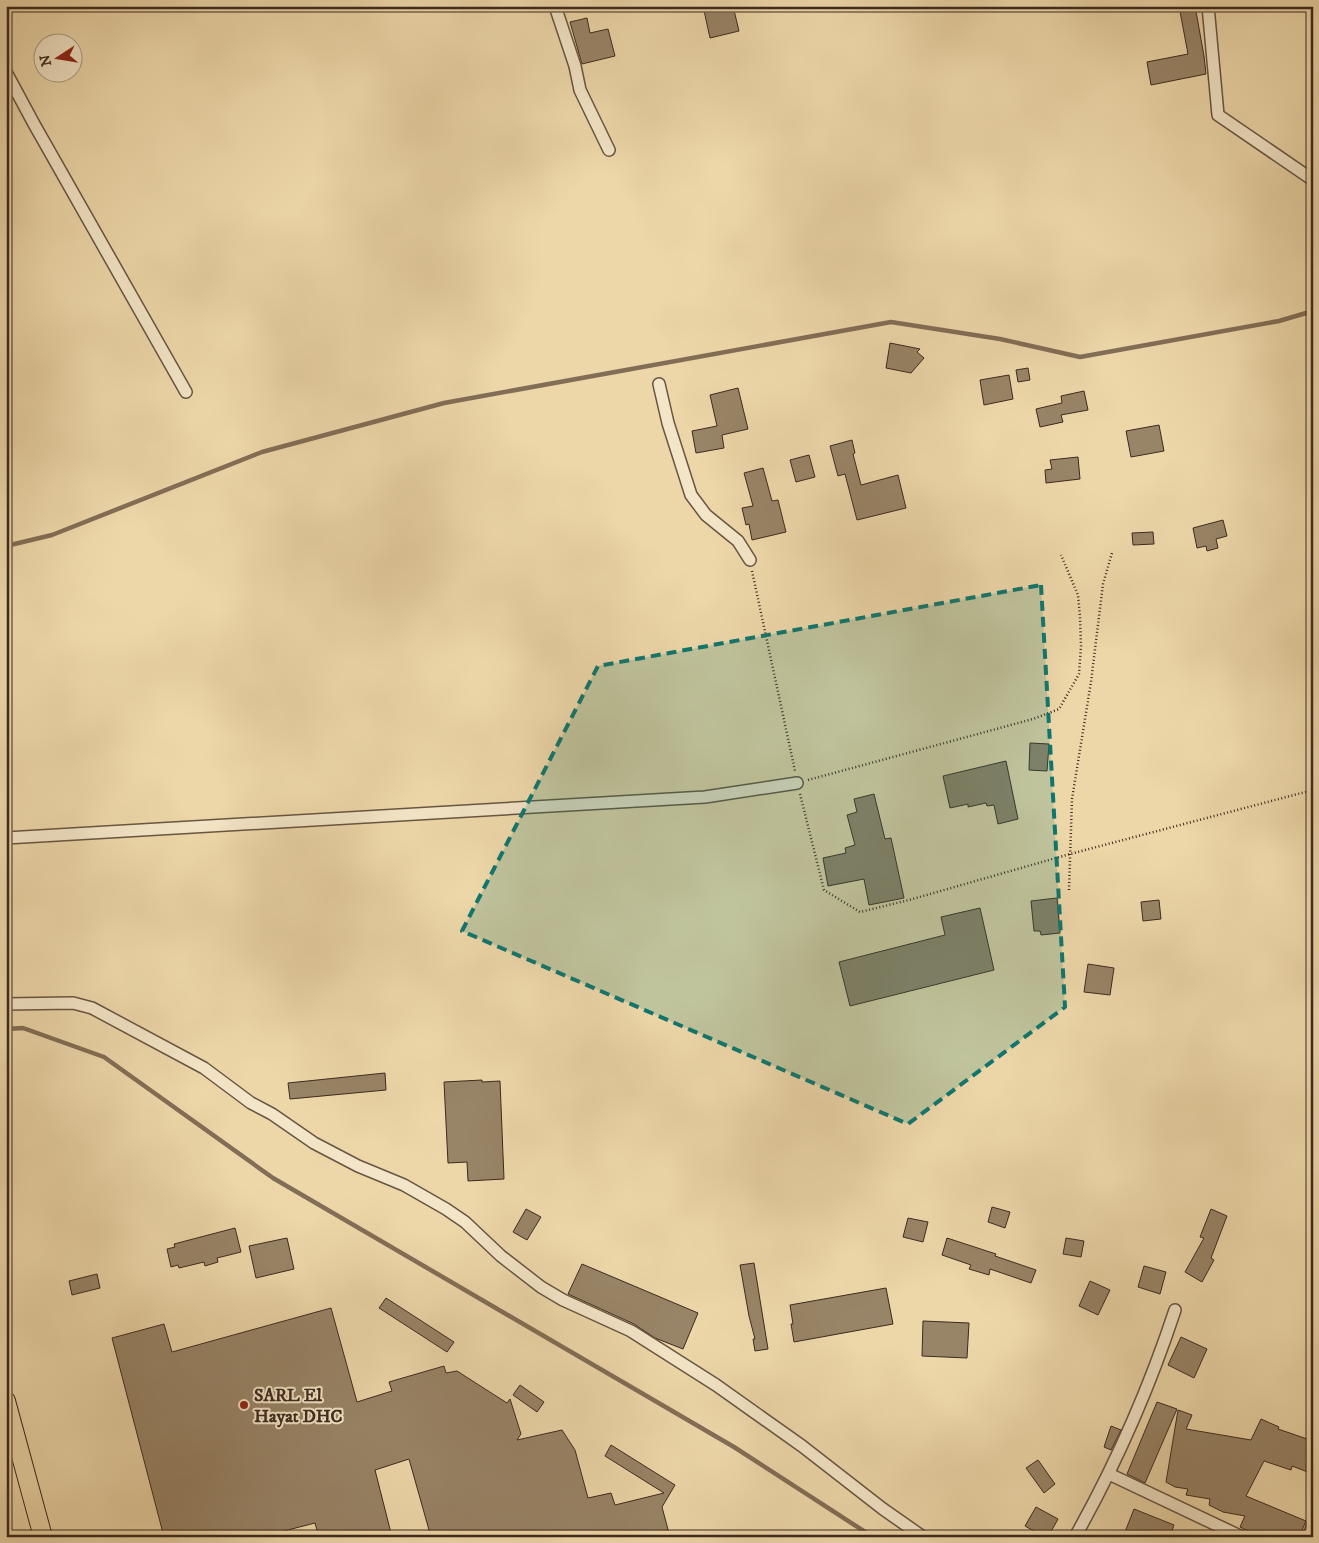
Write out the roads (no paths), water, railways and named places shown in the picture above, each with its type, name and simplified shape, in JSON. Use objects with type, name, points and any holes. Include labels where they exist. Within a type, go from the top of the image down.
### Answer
[{"type":"main road","points":[[6,1401],[43,1537]]},
{"type":"street","points":[[555,6],[580,90],[609,150]]},
{"type":"street","points":[[1208,6],[1218,114],[1313,180]]},
{"type":"street","points":[[6,72],[186,392]]},
{"type":"street","points":[[660,384],[668,424],[691,495],[706,515],[738,541],[750,560]]},
{"type":"street","points":[[6,838],[705,797],[797,783]]},
{"type":"street","points":[[6,1004],[73,1003],[92,1008],[204,1068],[252,1103],[272,1114],[314,1143],[350,1162],[404,1186],[465,1222],[520,1272],[562,1300],[631,1331],[674,1358],[765,1419],[883,1509],[923,1537]]},
{"type":"street","points":[[1075,1537],[1109,1474],[1139,1409],[1175,1310]]},
{"type":"street","points":[[1109,1474],[1242,1537]]},
{"type":"street","points":[[1308,1537],[1313,1525]]},
{"type":"waterway","points":[[6,546],[52,535],[262,452],[444,403],[891,322],[1000,339],[1080,357],[1279,321],[1313,311]]},
{"type":"waterway","points":[[6,1029],[23,1028],[104,1057],[273,1178],[734,1447],[873,1537]]},
{"type":"place","name":"SARL El Hayat DHC","points":[[244,1405]]}]
